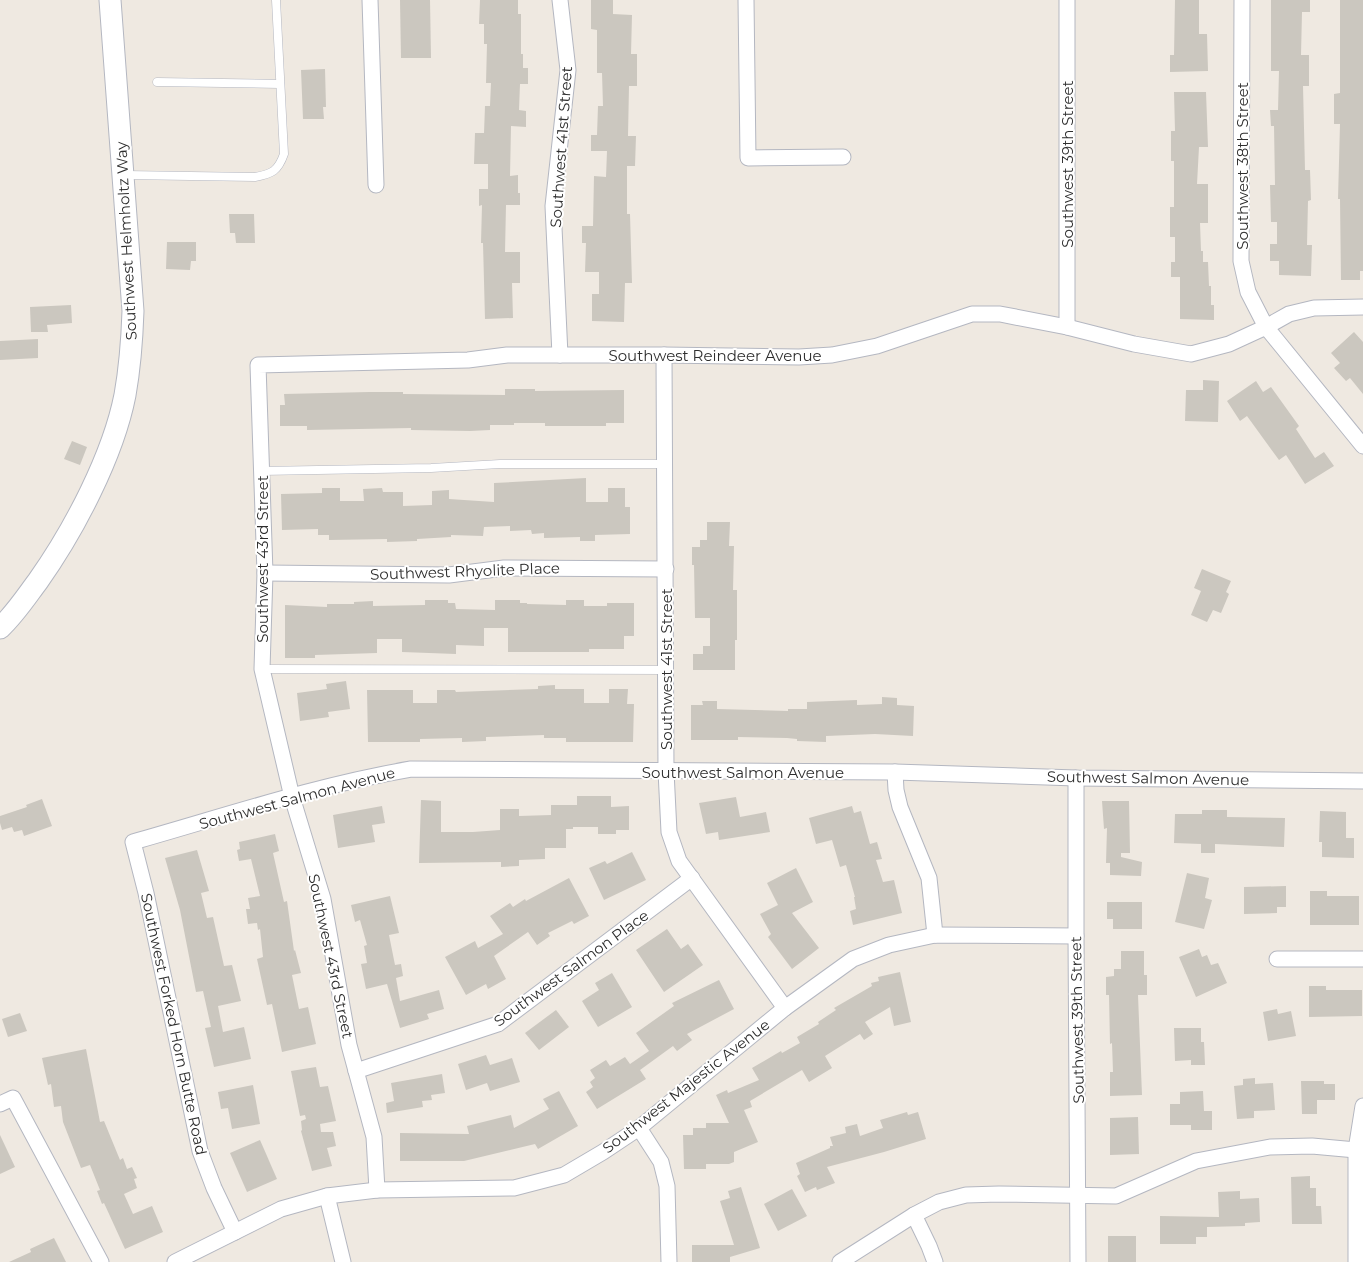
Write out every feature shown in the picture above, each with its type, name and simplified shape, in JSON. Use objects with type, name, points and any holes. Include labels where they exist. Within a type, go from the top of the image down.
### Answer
[{"type":"main road","name":"Southwest Helmholtz Way","points":[[0,628],[10,619],[47,568],[77,519],[115,431],[125,396],[132,352],[133,311],[110,0]]},
{"type":"street","points":[[370,0],[376,185]]},
{"type":"street","name":"Southwest 41st Street","points":[[560,0],[568,70],[553,206],[560,355]]},
{"type":"street","points":[[746,0],[748,158],[843,157]]},
{"type":"street","name":"Southwest 39th Street","points":[[1066,327],[1067,0]]},
{"type":"street","name":"Southwest 38th Street","points":[[1242,0],[1241,261],[1248,292],[1266,327],[1363,446]]},
{"type":"street","name":"Southwest Reindeer Avenue","points":[[258,365],[468,360],[507,355],[799,357],[832,355],[877,346],[972,314],[1000,314],[1066,327],[1134,344],[1191,354],[1230,344],[1289,314],[1314,308],[1363,307]]},
{"type":"street","name":"Southwest 41st Street","points":[[664,355],[666,771],[670,832],[679,861],[786,1008]]},
{"type":"street","name":"Southwest 43rd Street","points":[[258,365],[265,574],[262,669],[292,797],[323,900],[349,1045],[374,1137],[377,1190]]},
{"type":"street","name":"Southwest Rhyolite Place","points":[[265,574],[449,575],[504,568],[666,569]]},
{"type":"street","name":"Southwest Salmon Avenue","points":[[133,842],[292,797],[379,774],[411,768],[896,772],[1076,778],[1363,781]]},
{"type":"street","points":[[896,772],[896,790],[900,807],[929,878],[935,935]]},
{"type":"street","name":"Southwest 39th Street","points":[[1076,778],[1078,1262]]},
{"type":"street","name":"Southwest Forked Horn Butte Road","points":[[133,842],[146,894],[200,1151],[214,1188],[235,1232]]},
{"type":"street","name":"Southwest Salmon Place","points":[[356,1071],[498,1024],[692,878]]},
{"type":"street","name":"Southwest Majestic Avenue","points":[[175,1262],[281,1209],[327,1196],[377,1190],[514,1188],[564,1175],[639,1128],[786,1008],[853,959],[889,945],[935,935],[1076,936]]},
{"type":"street","points":[[1277,959],[1363,959]]},
{"type":"street","points":[[7,1101],[101,1262]]},
{"type":"street","points":[[1356,1262],[1356,1150],[1363,1106]]},
{"type":"street","points":[[639,1128],[661,1162],[667,1186],[669,1262]]},
{"type":"street","points":[[840,1262],[939,1202],[966,1195],[1116,1196],[1196,1162],[1270,1147],[1312,1146],[1356,1150]]},
{"type":"street","points":[[327,1196],[343,1262]]},
{"type":"street","points":[[914,1216],[930,1246],[935,1262]]},
{"type":"lane","points":[[123,175],[255,177],[269,174],[280,166],[284,154],[276,0]]},
{"type":"lane","points":[[158,82],[280,84]]},
{"type":"lane","points":[[262,471],[431,468],[500,464],[665,464]]},
{"type":"lane","points":[[262,669],[666,670]]},
{"type":"building","points":[[400,0],[430,0],[431,58],[401,58]]},
{"type":"building","points":[[480,0],[518,0],[518,14],[521,14],[523,68],[528,68],[528,84],[520,84],[519,110],[526,111],[526,127],[511,126],[510,176],[518,175],[520,205],[506,205],[505,252],[520,252],[520,283],[512,283],[513,318],[485,319],[483,243],[481,243],[482,205],[479,206],[479,189],[488,189],[488,164],[474,164],[475,133],[484,133],[485,106],[490,106],[491,83],[486,83],[487,44],[484,44],[484,24],[479,24]]},
{"type":"building","points":[[591,0],[613,0],[613,14],[632,15],[631,54],[637,54],[637,86],[629,86],[628,136],[636,136],[635,166],[627,166],[627,214],[630,214],[632,283],[625,283],[624,322],[592,321],[592,294],[599,294],[599,272],[585,272],[586,243],[582,243],[582,226],[593,226],[594,176],[606,177],[607,151],[591,151],[591,135],[597,135],[598,106],[603,106],[602,73],[597,73],[597,30],[591,29]]},
{"type":"building","points":[[1175,0],[1199,0],[1199,34],[1207,34],[1208,71],[1170,72],[1170,55],[1174,55]]},
{"type":"building","points":[[1271,0],[1310,0],[1310,12],[1302,12],[1301,55],[1309,55],[1309,86],[1303,86],[1305,170],[1310,170],[1311,200],[1308,201],[1307,245],[1312,245],[1311,276],[1279,275],[1279,261],[1270,261],[1270,244],[1277,244],[1277,222],[1271,222],[1270,185],[1275,185],[1274,126],[1271,126],[1270,110],[1278,110],[1279,71],[1271,71]]},
{"type":"building","points":[[1340,0],[1363,0],[1363,271],[1360,271],[1360,280],[1341,280],[1340,199],[1338,199],[1340,124],[1334,124],[1334,94],[1340,93]]},
{"type":"building","points":[[325,69],[326,107],[323,107],[324,119],[303,119],[301,70]]},
{"type":"building","points":[[1174,92],[1206,92],[1208,147],[1199,147],[1197,184],[1208,184],[1208,223],[1200,223],[1201,251],[1203,251],[1203,262],[1208,262],[1211,305],[1214,305],[1214,320],[1180,319],[1180,277],[1171,277],[1171,262],[1175,262],[1175,237],[1170,237],[1170,207],[1174,207],[1174,161],[1171,161],[1171,131],[1175,131]]},
{"type":"building","points":[[229,214],[254,214],[255,243],[236,243],[235,233],[230,233]]},
{"type":"building","points":[[167,242],[196,242],[196,261],[191,261],[190,270],[166,269]]},
{"type":"building","points":[[71,305],[72,323],[47,325],[48,332],[31,332],[30,307]]},
{"type":"building","points":[[1354,332],[1363,342],[1363,394],[1350,378],[1346,381],[1334,368],[1340,363],[1331,353]]},
{"type":"building","points":[[38,339],[38,358],[0,360],[0,341]]},
{"type":"building","points":[[1203,380],[1219,381],[1218,422],[1185,421],[1186,390],[1203,390]]},
{"type":"building","points":[[1256,381],[1263,392],[1271,387],[1299,426],[1296,429],[1315,458],[1324,452],[1334,466],[1305,484],[1286,455],[1279,460],[1247,416],[1240,421],[1227,401]]},
{"type":"building","points":[[505,389],[535,389],[535,391],[624,390],[624,423],[606,423],[606,426],[545,426],[545,423],[514,423],[514,425],[490,425],[490,430],[470,431],[411,430],[411,428],[307,430],[307,426],[280,426],[280,405],[285,405],[284,394],[403,392],[403,394],[505,395]]},
{"type":"building","points":[[72,441],[87,447],[80,465],[64,459]]},
{"type":"building","points":[[586,478],[586,502],[608,502],[608,488],[625,488],[625,507],[630,507],[630,534],[595,535],[595,541],[580,541],[580,537],[544,538],[544,533],[532,534],[531,530],[510,531],[510,526],[484,527],[483,536],[451,535],[451,537],[417,539],[417,541],[387,542],[387,539],[329,540],[329,535],[318,535],[318,529],[282,530],[281,494],[322,493],[322,488],[340,488],[340,501],[364,501],[363,489],[382,488],[383,492],[403,492],[403,506],[432,505],[432,491],[449,490],[449,499],[494,502],[494,483]]},
{"type":"building","points":[[707,522],[730,522],[729,546],[734,546],[733,590],[737,590],[735,670],[693,670],[693,654],[703,654],[703,646],[710,646],[710,618],[695,618],[694,565],[692,565],[692,547],[700,547],[700,540],[707,540]]},
{"type":"building","points":[[1202,569],[1231,581],[1226,592],[1229,594],[1221,613],[1213,610],[1207,622],[1191,615],[1201,591],[1194,588]]},
{"type":"building","points":[[425,600],[448,600],[448,603],[455,603],[456,609],[495,610],[495,600],[520,600],[520,603],[527,604],[566,605],[566,600],[584,600],[584,606],[607,606],[607,603],[634,603],[634,636],[624,636],[624,649],[589,649],[589,652],[508,652],[508,628],[484,628],[484,646],[456,645],[456,654],[402,652],[402,639],[377,639],[377,653],[315,655],[315,658],[285,658],[285,605],[327,607],[327,604],[354,604],[354,602],[373,601],[373,606],[425,605]]},
{"type":"building","points":[[346,681],[350,709],[328,712],[329,717],[300,721],[297,693],[327,689],[326,684]]},
{"type":"building","points":[[555,685],[555,689],[584,689],[584,703],[609,703],[609,689],[628,689],[627,704],[634,704],[633,742],[566,742],[566,738],[544,738],[544,735],[486,737],[486,741],[462,742],[462,738],[420,739],[420,742],[368,742],[367,690],[413,690],[413,703],[437,703],[437,690],[455,690],[456,692],[538,689],[538,686]]},
{"type":"building","points":[[882,697],[897,698],[897,705],[914,706],[913,736],[875,734],[826,736],[826,742],[797,741],[797,739],[787,738],[738,737],[738,740],[691,740],[691,705],[703,705],[702,701],[717,701],[717,709],[788,711],[788,709],[807,709],[807,702],[857,700],[857,705],[882,704]]},
{"type":"building","points":[[577,796],[611,796],[611,807],[629,806],[629,830],[616,830],[616,834],[598,834],[598,827],[573,827],[573,829],[566,829],[566,848],[545,848],[545,859],[519,860],[519,866],[501,867],[501,862],[419,863],[421,800],[441,801],[441,832],[473,832],[500,830],[500,809],[519,809],[519,816],[551,815],[551,805],[577,805]]},
{"type":"building","points":[[736,797],[740,817],[766,812],[770,832],[719,840],[718,832],[706,834],[699,803]]},
{"type":"building","points":[[42,799],[52,826],[24,836],[22,830],[14,832],[12,827],[2,830],[0,816],[27,807],[26,805]]},
{"type":"building","points":[[1102,801],[1129,801],[1130,853],[1121,853],[1121,857],[1142,862],[1141,876],[1110,875],[1110,863],[1106,863],[1107,828],[1104,829]]},
{"type":"building","points":[[382,806],[385,823],[372,825],[375,842],[338,848],[333,815]]},
{"type":"building","points":[[852,806],[854,813],[861,811],[870,844],[877,842],[882,859],[876,860],[883,882],[894,880],[902,913],[853,925],[850,911],[856,909],[855,897],[846,865],[840,867],[832,840],[816,844],[809,818]]},
{"type":"building","points":[[1202,810],[1227,810],[1227,817],[1285,818],[1284,847],[1215,844],[1215,853],[1201,853],[1201,844],[1174,843],[1175,814],[1202,814]]},
{"type":"building","points":[[1320,811],[1346,812],[1346,838],[1354,838],[1354,858],[1322,857],[1322,842],[1319,842]]},
{"type":"building","points":[[275,834],[279,851],[273,853],[284,902],[287,901],[294,951],[301,973],[292,975],[299,1009],[308,1007],[316,1044],[282,1052],[272,1004],[267,1005],[257,959],[263,957],[260,929],[258,930],[257,923],[248,924],[246,909],[250,909],[248,898],[260,896],[251,859],[239,861],[237,850],[240,849],[239,842]]},
{"type":"building","points":[[197,850],[209,891],[201,893],[207,918],[213,917],[224,966],[232,965],[241,1001],[218,1006],[223,1032],[244,1027],[251,1059],[214,1067],[205,1028],[211,1027],[203,991],[196,992],[180,910],[165,858]]},
{"type":"building","points":[[632,852],[646,880],[604,900],[589,868],[605,861],[607,864]]},
{"type":"building","points":[[796,868],[813,902],[792,913],[819,948],[792,969],[768,937],[771,934],[760,914],[778,905],[767,883]]},
{"type":"building","points":[[1187,873],[1209,878],[1205,898],[1212,900],[1204,929],[1175,922]]},
{"type":"building","points":[[569,878],[589,916],[574,924],[572,921],[548,933],[550,936],[537,945],[528,932],[494,956],[506,979],[488,989],[486,984],[466,995],[445,957],[475,941],[478,948],[503,934],[490,916],[510,903],[513,907],[525,899],[526,901]]},
{"type":"building","points":[[1286,886],[1286,907],[1277,907],[1277,913],[1244,914],[1244,887]]},
{"type":"building","points":[[1310,891],[1327,891],[1327,896],[1359,896],[1359,925],[1310,925]]},
{"type":"building","points":[[390,896],[399,933],[389,935],[395,965],[401,964],[403,976],[396,978],[400,1001],[439,990],[444,1009],[427,1014],[429,1019],[400,1028],[387,984],[366,989],[361,964],[367,963],[364,946],[367,945],[360,920],[355,922],[351,905]]},
{"type":"building","points":[[1107,902],[1142,902],[1142,929],[1113,929],[1113,919],[1107,919]]},
{"type":"building","points":[[667,929],[681,949],[688,944],[703,965],[664,992],[636,950]]},
{"type":"building","points":[[1199,949],[1202,957],[1207,955],[1211,965],[1218,963],[1227,983],[1196,997],[1179,957]]},
{"type":"building","points":[[1121,951],[1144,951],[1144,975],[1147,975],[1147,995],[1138,995],[1142,1095],[1110,1096],[1110,1072],[1113,1072],[1112,1043],[1110,1044],[1109,995],[1106,995],[1106,977],[1114,976],[1114,969],[1121,969]]},
{"type":"building","points":[[900,972],[911,1022],[894,1026],[890,1007],[865,1022],[873,1034],[864,1040],[860,1034],[825,1056],[832,1068],[809,1082],[802,1070],[750,1101],[752,1107],[744,1110],[758,1142],[734,1152],[734,1162],[729,1164],[706,1164],[706,1169],[684,1169],[683,1135],[693,1135],[693,1128],[706,1128],[706,1123],[729,1123],[716,1095],[727,1090],[728,1093],[759,1080],[752,1068],[781,1051],[782,1053],[800,1043],[797,1037],[819,1024],[818,1022],[836,1010],[834,1008],[872,986],[871,983],[879,981],[878,977]]},
{"type":"building","points":[[612,973],[632,1007],[598,1027],[582,1001],[599,990],[595,983]]},
{"type":"building","points":[[719,980],[734,1009],[687,1034],[692,1040],[677,1051],[673,1046],[640,1070],[646,1079],[597,1109],[586,1092],[593,1087],[590,1082],[595,1078],[590,1070],[606,1060],[610,1066],[625,1057],[630,1064],[649,1051],[636,1033],[674,1006],[672,1003]]},
{"type":"building","points":[[1309,986],[1326,986],[1326,990],[1362,990],[1362,1016],[1309,1017]]},
{"type":"building","points":[[1277,1009],[1278,1014],[1291,1011],[1296,1036],[1268,1041],[1263,1012]]},
{"type":"building","points":[[556,1010],[569,1027],[539,1050],[525,1033]]},
{"type":"building","points":[[20,1013],[27,1031],[8,1037],[2,1019]]},
{"type":"building","points":[[1174,1028],[1201,1028],[1201,1042],[1204,1042],[1205,1065],[1191,1065],[1191,1060],[1175,1061]]},
{"type":"building","points":[[86,1049],[100,1122],[104,1121],[120,1160],[123,1158],[127,1169],[132,1167],[137,1178],[134,1179],[137,1188],[124,1194],[133,1214],[152,1206],[163,1232],[125,1249],[104,1203],[102,1204],[97,1191],[100,1190],[90,1165],[81,1168],[63,1122],[61,1106],[54,1107],[51,1084],[48,1085],[42,1058]]},
{"type":"building","points":[[486,1055],[490,1065],[512,1058],[520,1082],[490,1091],[487,1083],[466,1090],[458,1064]]},
{"type":"building","points":[[316,1067],[320,1087],[328,1086],[336,1121],[320,1124],[321,1132],[333,1132],[336,1146],[327,1148],[332,1166],[312,1171],[301,1131],[301,1121],[306,1119],[305,1115],[300,1116],[291,1071]]},
{"type":"building","points":[[442,1074],[445,1093],[431,1095],[432,1100],[422,1101],[423,1107],[387,1113],[386,1103],[394,1101],[391,1083]]},
{"type":"building","points":[[1255,1078],[1255,1084],[1273,1083],[1275,1110],[1254,1111],[1254,1118],[1237,1119],[1234,1086],[1243,1085],[1243,1079]]},
{"type":"building","points":[[1301,1081],[1324,1081],[1324,1084],[1335,1084],[1335,1100],[1317,1100],[1317,1114],[1302,1114]]},
{"type":"building","points":[[253,1085],[260,1124],[232,1129],[228,1108],[221,1109],[218,1092]]},
{"type":"building","points":[[559,1091],[578,1126],[538,1149],[535,1144],[464,1161],[400,1161],[400,1133],[469,1134],[467,1126],[511,1115],[514,1128],[549,1109],[543,1099]]},
{"type":"building","points":[[1203,1091],[1204,1111],[1212,1111],[1212,1130],[1191,1130],[1191,1125],[1170,1125],[1170,1104],[1180,1104],[1180,1092]]},
{"type":"building","points":[[907,1112],[908,1115],[918,1112],[926,1139],[827,1167],[835,1183],[817,1190],[816,1187],[805,1192],[797,1176],[800,1174],[796,1163],[833,1146],[830,1137],[846,1133],[845,1127],[857,1124],[860,1136],[883,1128],[880,1120]]},
{"type":"building","points":[[1138,1117],[1139,1154],[1110,1155],[1110,1118]]},
{"type":"building","points":[[0,1135],[15,1167],[0,1174]]},
{"type":"building","points":[[260,1140],[277,1179],[247,1192],[230,1153]]},
{"type":"building","points":[[1310,1176],[1310,1188],[1316,1188],[1316,1206],[1321,1206],[1322,1224],[1292,1224],[1291,1177]]},
{"type":"building","points":[[741,1187],[760,1248],[730,1257],[730,1262],[692,1262],[692,1245],[734,1245],[720,1201],[730,1198],[728,1191]]},
{"type":"building","points":[[792,1189],[807,1216],[778,1231],[764,1204]]},
{"type":"building","points":[[1240,1191],[1240,1199],[1259,1198],[1260,1222],[1245,1223],[1245,1226],[1207,1227],[1207,1237],[1196,1237],[1196,1244],[1160,1244],[1160,1216],[1219,1217],[1218,1192]]},
{"type":"building","points":[[1108,1236],[1136,1236],[1136,1262],[1108,1262]]},
{"type":"building","points":[[54,1238],[66,1262],[9,1262],[31,1252],[30,1249]]}]
